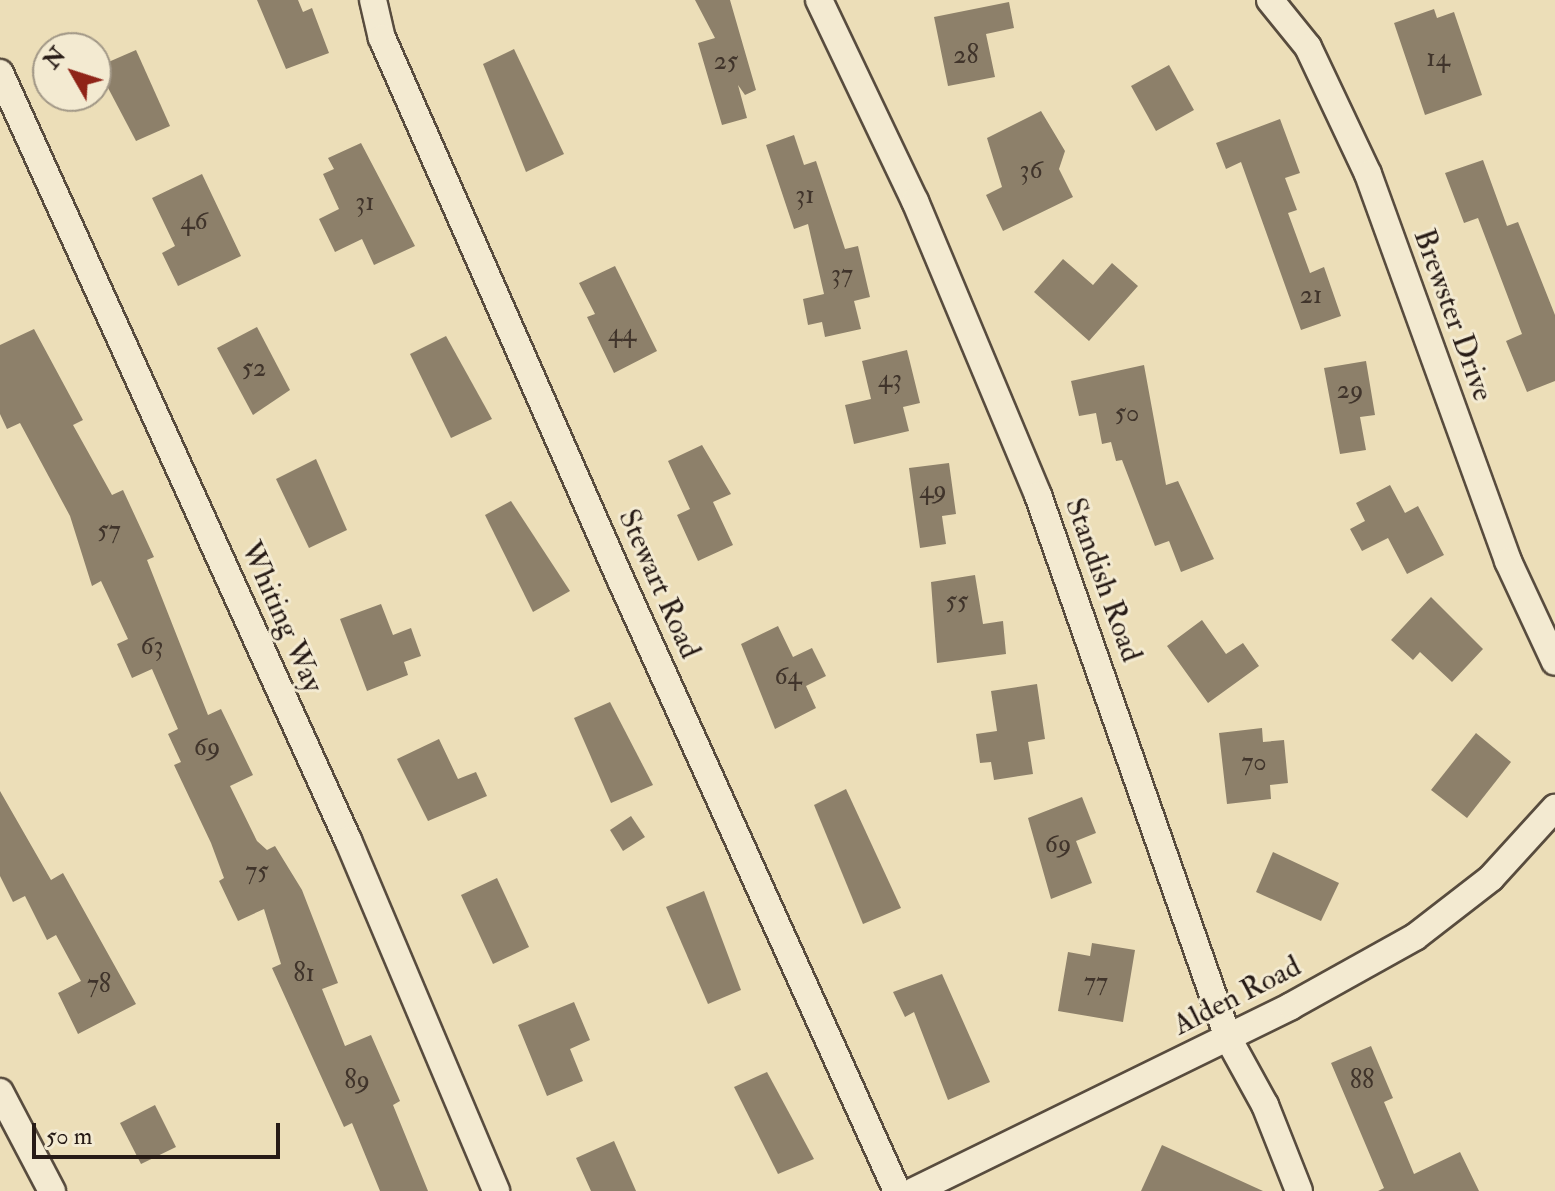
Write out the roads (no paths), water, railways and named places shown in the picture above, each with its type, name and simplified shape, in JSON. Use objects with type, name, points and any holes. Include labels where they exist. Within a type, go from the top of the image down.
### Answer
[{"type":"street","name":"Stewart Road","points":[[373,0],[382,38],[619,576],[897,1191]]},
{"type":"street","name":"Standish Road","points":[[819,0],[915,201],[1038,495],[1228,1038],[1265,1105],[1299,1191]]},
{"type":"street","name":"Brewster Drive","points":[[1270,0],[1308,47],[1368,174],[1508,561],[1555,662]]},
{"type":"street","name":"Whiting Way","points":[[0,73],[348,840],[496,1191]]},
{"type":"street","name":"Alden Road","points":[[914,1191],[1228,1038],[1415,937],[1491,878],[1555,808]]},
{"type":"street","points":[[0,1092],[52,1191]]}]
